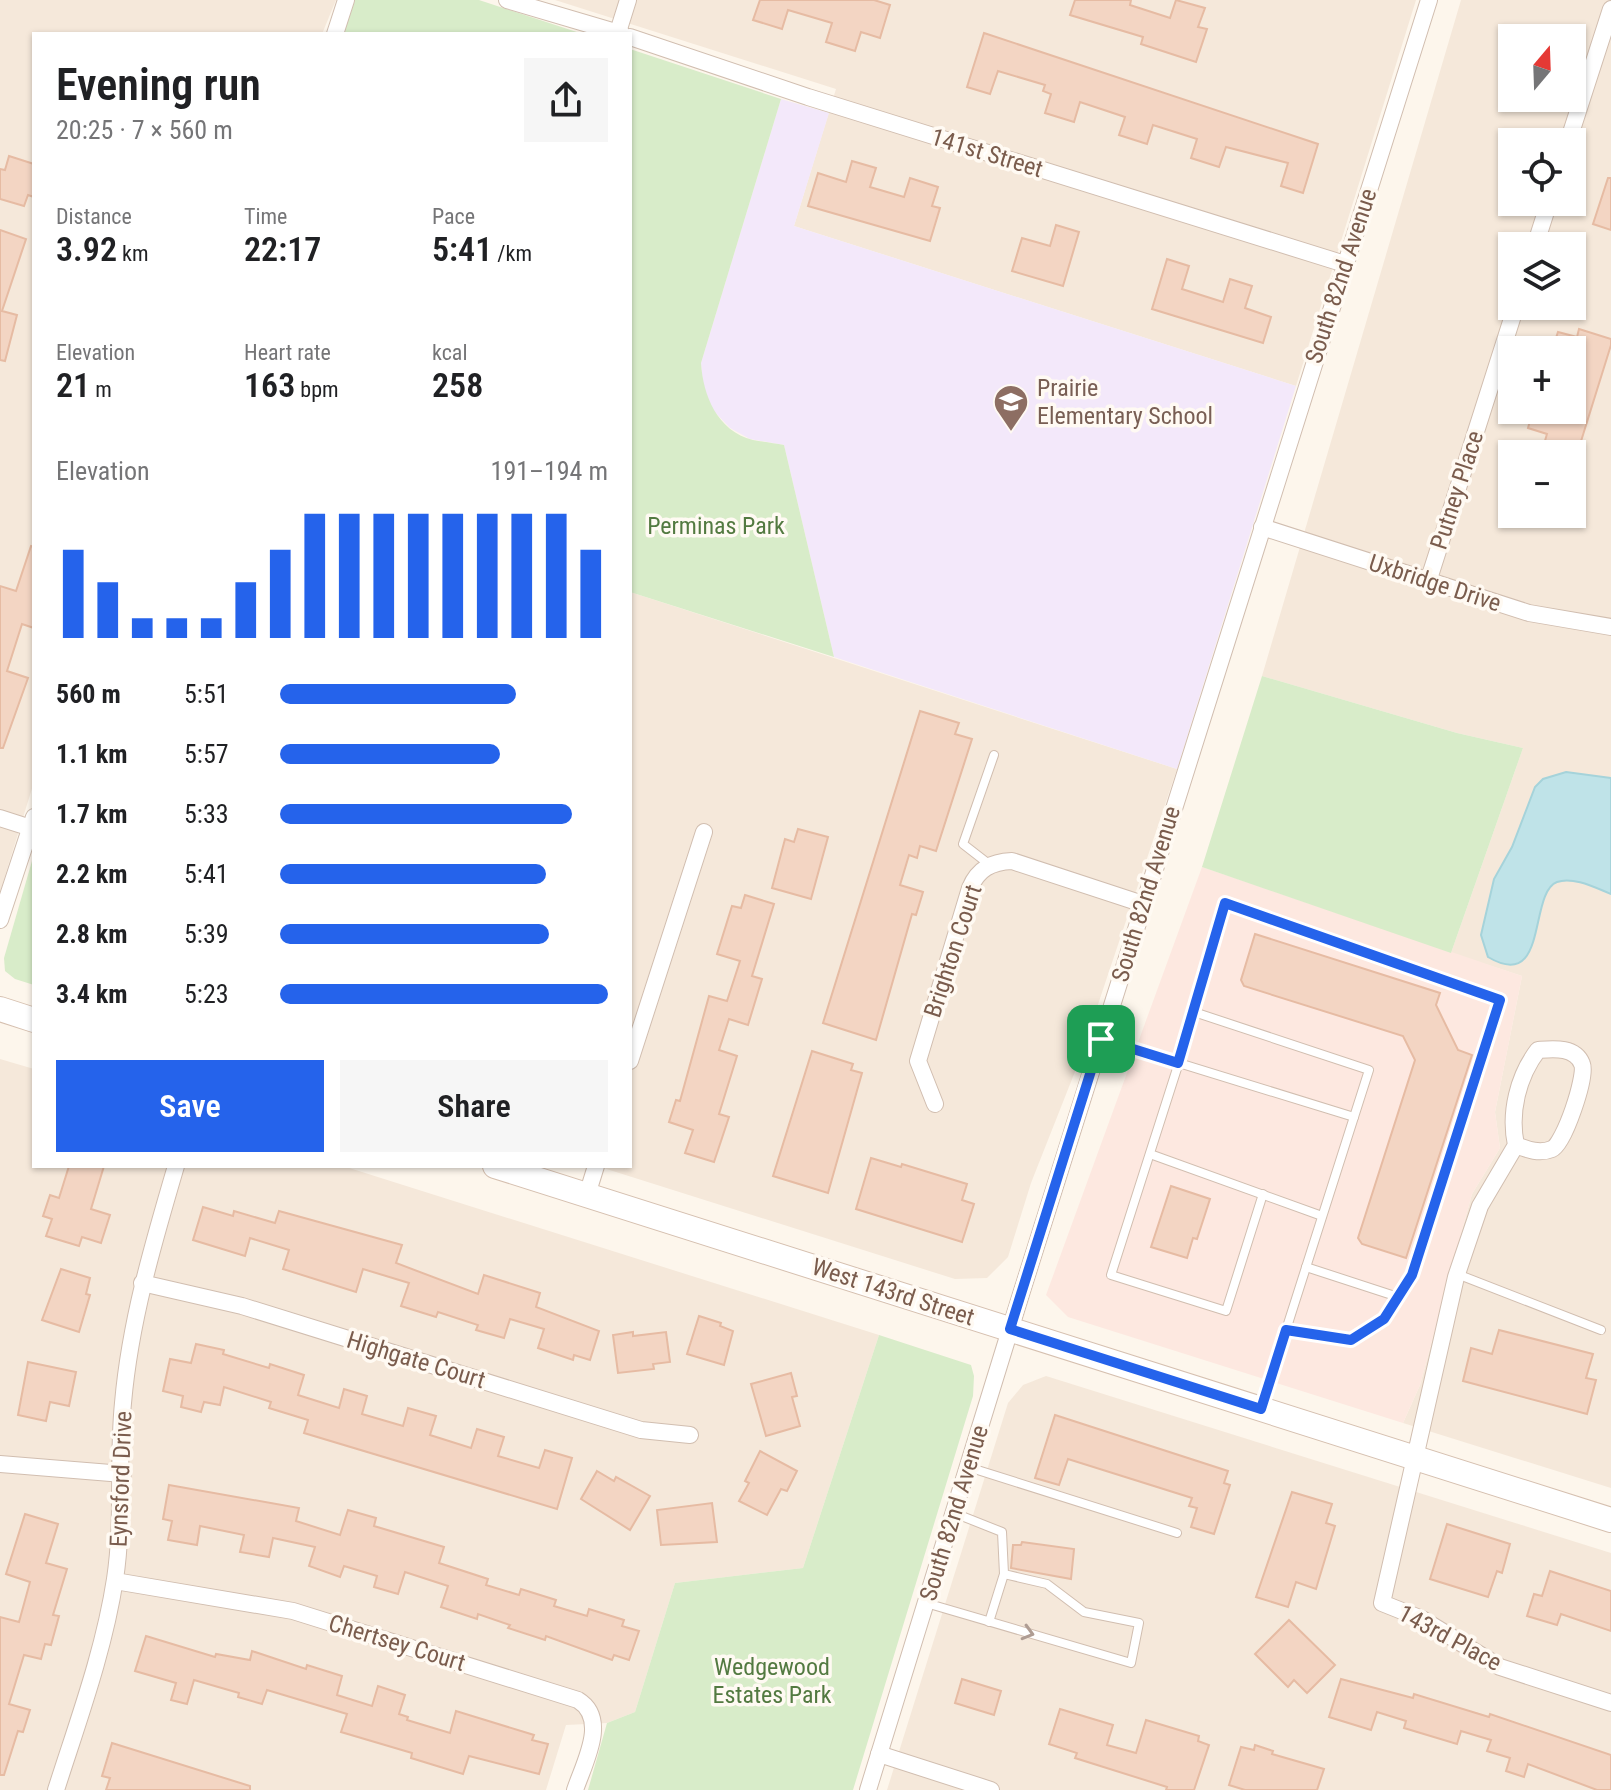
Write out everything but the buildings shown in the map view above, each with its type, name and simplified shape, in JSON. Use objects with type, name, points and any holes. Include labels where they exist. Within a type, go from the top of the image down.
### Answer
[{"type":"main road","points":[[0,1009],[32,1019]]},
{"type":"main road","name":"West 143rd Street","points":[[501,1168],[1609,1517]]},
{"type":"street","points":[[336,32],[346,0]]},
{"type":"street","name":"141st Street","points":[[507,0],[616,32]]},
{"type":"street","points":[[623,32],[628,0]]},
{"type":"street","name":"South 82nd Avenue","points":[[868,1790],[1143,904],[1429,0]]},
{"type":"street","points":[[1573,128],[1611,9]]},
{"type":"street","name":"141st Street","points":[[632,37],[808,97],[1345,264]]},
{"type":"street","name":"Putney Place","points":[[1428,582],[1512,320]]},
{"type":"street","name":"Uxbridge Drive","points":[[1262,527],[1529,613],[1611,627]]},
{"type":"street","points":[[0,818],[32,822],[0,920]]},
{"type":"street","points":[[632,1055],[704,832]]},
{"type":"street","name":"Brighton Court","points":[[935,1104],[918,1061],[970,888],[980,871],[990,865],[1012,861],[1023,863],[1143,904]]},
{"type":"street","points":[[1416,1458],[1457,1274],[1480,1206],[1516,1145],[1511,1122],[1526,1065],[1538,1050],[1560,1048],[1575,1054],[1583,1064],[1582,1080],[1561,1142],[1552,1149],[1533,1152],[1516,1145]]},
{"type":"street","name":"Eynsford Drive","points":[[56,1790],[95,1669],[115,1581],[123,1474],[122,1405],[142,1283],[175,1168]]},
{"type":"street","points":[[587,1195],[595,1168]]},
{"type":"street","name":"Highgate Court","points":[[142,1283],[242,1306],[641,1430],[690,1435]]},
{"type":"street","name":"143rd Place","points":[[1416,1458],[1382,1603],[1422,1619],[1500,1667],[1611,1703]]},
{"type":"street","points":[[0,1464],[123,1474]]},
{"type":"street","name":"Chertsey Court","points":[[115,1581],[293,1611],[578,1700],[589,1709],[594,1729],[575,1790]]},
{"type":"street","points":[[879,1754],[991,1790]]},
{"type":"lane","points":[[990,865],[963,844],[994,755]]},
{"type":"lane","points":[[1263,1194],[1226,1311],[1111,1275],[1225,903],[1500,1000],[1412,1275],[1384,1319],[1351,1340],[1286,1330]]},
{"type":"lane","points":[[1194,1012],[1369,1070],[1261,1409]]},
{"type":"lane","points":[[1101,1039],[1354,1117]]},
{"type":"lane","points":[[1150,1154],[1322,1216]]},
{"type":"lane","points":[[1306,1267],[1398,1297]]},
{"type":"lane","points":[[1457,1274],[1601,1330]]},
{"type":"lane","points":[[968,1467],[1177,1533]]},
{"type":"lane","points":[[954,1513],[1002,1532],[1004,1574],[989,1622]]},
{"type":"lane","points":[[926,1603],[1131,1663],[1139,1623],[1084,1612],[1047,1584],[1004,1574]]},
{"type":"shaded area","points":[[0,0],[336,0],[323,32],[32,32],[32,788],[0,892]]},
{"type":"shaded area","points":[[555,0],[1416,0],[1296,386],[794,226],[836,89]]},
{"type":"shaded area","points":[[1461,0],[1611,0],[1611,1488],[1403,1423],[1420,1385],[1472,1194],[1500,1148],[1495,1112],[1522,976],[1451,953],[1523,748],[1457,733],[1262,676]]},
{"type":"shaded area","name":"Prairie Elementary School","points":[[781,99],[829,113],[794,226],[1296,386],[1177,769],[834,657],[784,445],[750,439],[730,428],[710,407],[703,385],[701,363]]},
{"type":"shaded area","points":[[632,593],[1177,769],[1078,1064],[1031,1183],[1008,1257],[987,1278],[955,1279],[603,1168],[632,1168]]},
{"type":"shaded area","points":[[1202,867],[1522,976],[1495,1112],[1500,1148],[1472,1194],[1420,1385],[1403,1423],[1068,1317],[1046,1295]]},
{"type":"shaded area","points":[[0,1059],[32,1068],[32,1168],[349,1168],[879,1335],[803,1568],[675,1583],[635,1712],[607,1723],[566,1725],[546,1790],[0,1790]]},
{"type":"shaded area","points":[[1046,1376],[1611,1553],[1611,1790],[887,1790],[1008,1403],[1023,1385]]},
{"type":"green space","points":[[355,0],[479,0],[577,32],[344,32]]},
{"type":"green space","name":"Perminas Park","points":[[632,50],[781,99],[701,363],[702,375],[714,410],[730,429],[753,440],[784,445],[834,657],[632,593]]},
{"type":"green space","points":[[1262,676],[1457,733],[1523,748],[1451,953],[1202,867]]},
{"type":"green space","points":[[32,861],[32,984],[15,979],[5,971],[4,958]]},
{"type":"green space","name":"Wedgewood Estates Park","points":[[879,1335],[971,1365],[973,1396],[853,1790],[588,1790],[607,1723],[635,1712],[675,1583],[803,1568]]},
{"type":"water","points":[[1566,772],[1611,778],[1611,894],[1577,882],[1557,882],[1548,890],[1529,952],[1520,962],[1507,965],[1488,957],[1481,935],[1494,879],[1512,847],[1535,787],[1543,779]]},
{"type":"place","name":"Prairie Elementary School","points":[[1011,433]]},
{"type":"route","points":[[1225,903],[1500,1000],[1412,1275],[1384,1319],[1351,1340],[1286,1330],[1261,1409],[1010,1329],[1101,1039],[1178,1063],[1225,903]]}]
